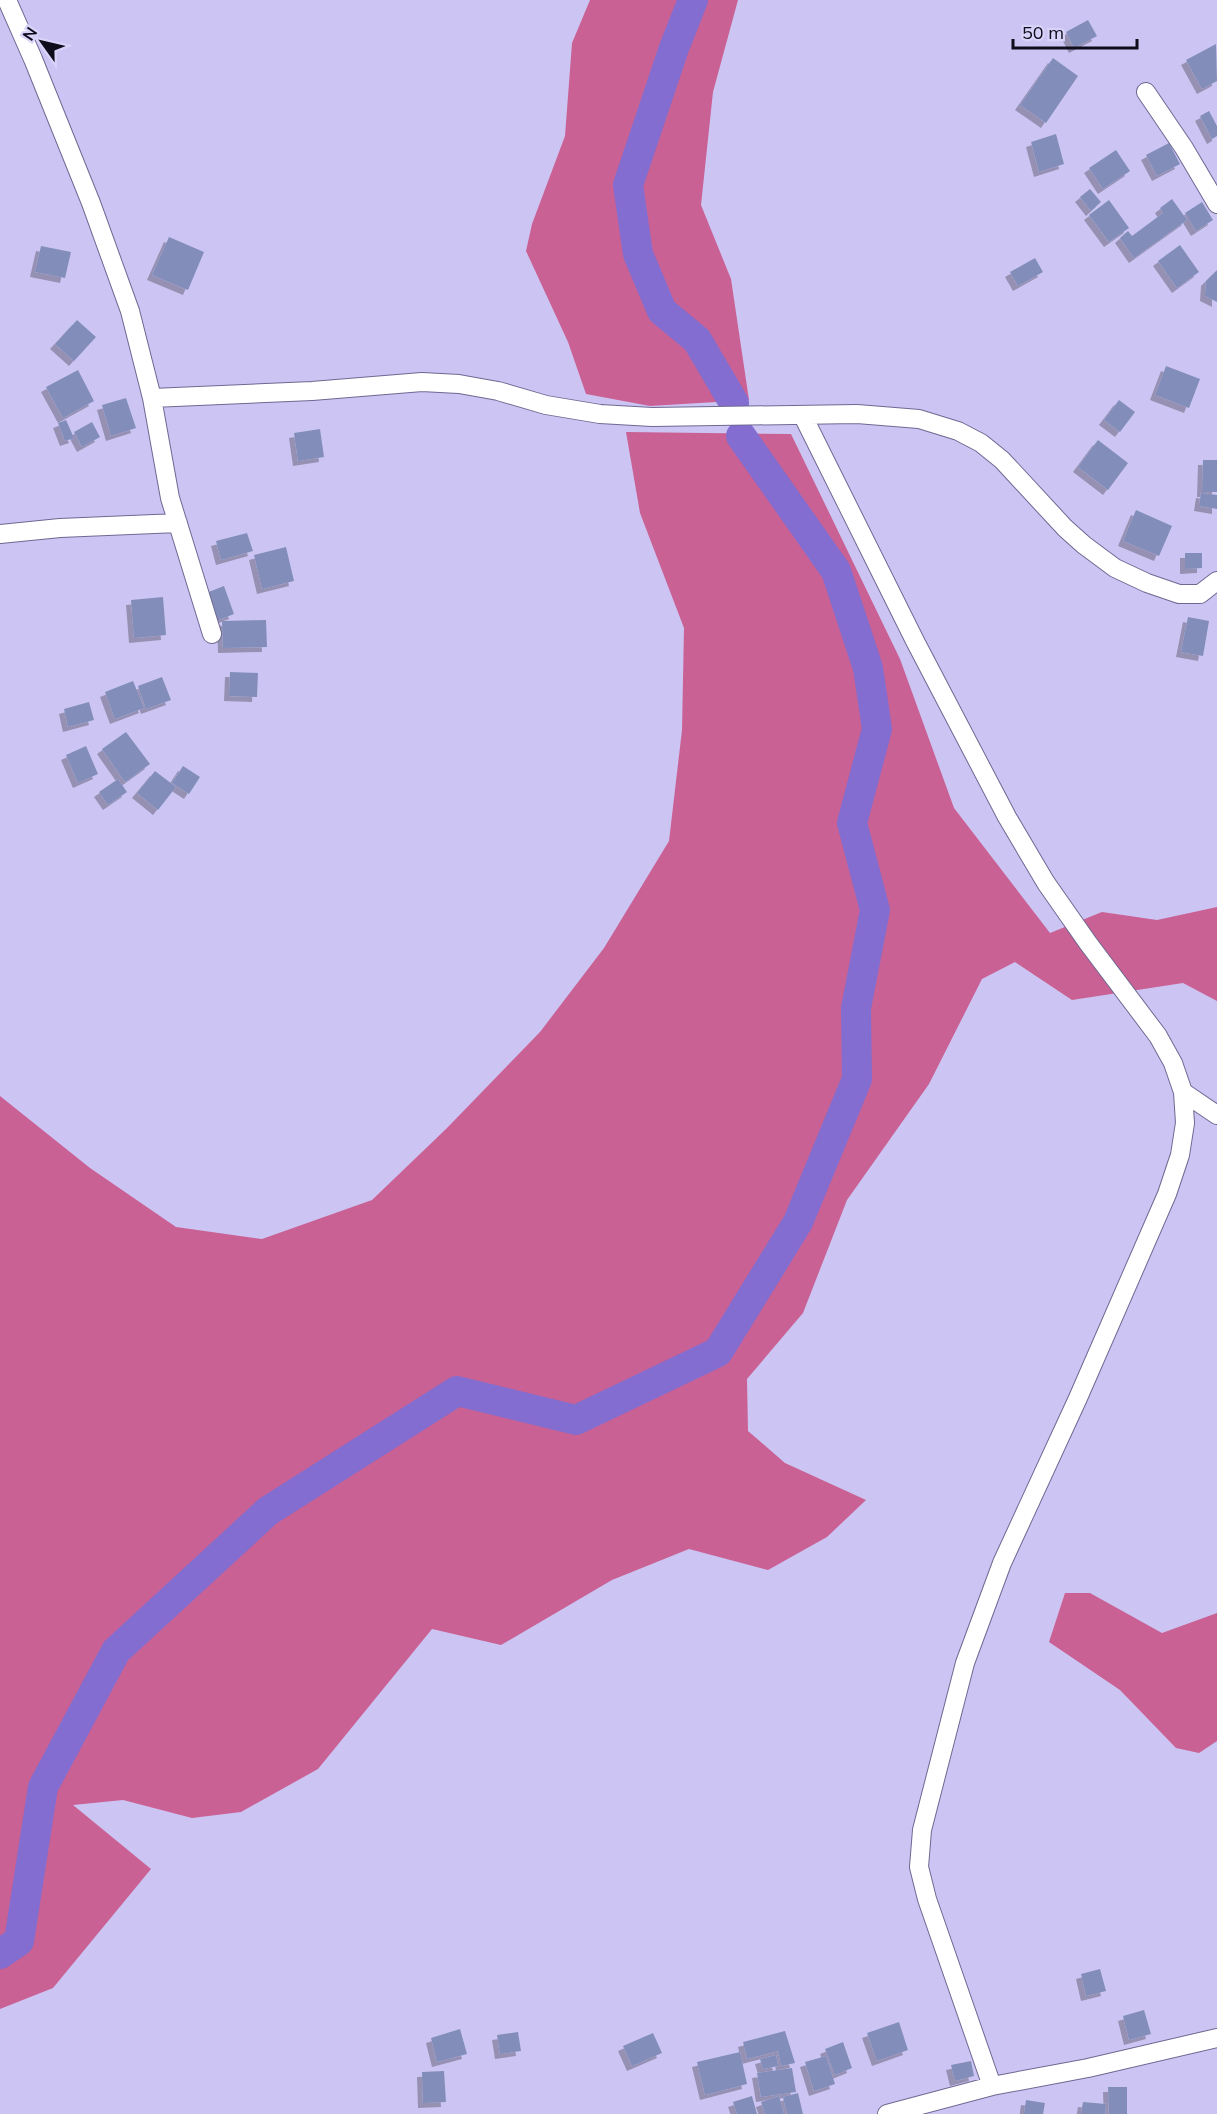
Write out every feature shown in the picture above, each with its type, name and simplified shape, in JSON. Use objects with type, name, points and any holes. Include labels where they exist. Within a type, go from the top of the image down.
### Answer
[{"type":"street","points":[[7,0],[92,203],[130,311],[152,398],[170,498],[212,634]]},
{"type":"street","points":[[1146,92],[1184,148],[1217,204]]},
{"type":"street","points":[[152,398],[422,382],[459,384],[498,391],[546,405],[600,414],[652,417],[857,414],[919,419],[958,431],[981,443],[1002,460],[1065,528],[1115,568],[1147,584],[1179,594],[1200,594],[1217,580]]},
{"type":"street","points":[[803,416],[915,641],[1007,817],[1052,891],[1158,1036],[1173,1063],[1183,1092],[1185,1123],[1180,1155],[1167,1194],[1078,1398],[1002,1563],[965,1663],[921,1830],[919,1867],[927,1899],[992,2086]]},
{"type":"street","points":[[0,534],[60,528],[178,523]]},
{"type":"street","points":[[1183,1092],[1217,1115]]},
{"type":"street","points":[[887,2114],[992,2086],[1088,2068],[1217,2038]]},
{"type":"shaded area","points":[[590,0],[738,0],[713,92],[701,205],[731,279],[749,400],[650,406],[586,394],[568,342],[526,251],[532,224],[565,136],[572,43]]},
{"type":"shaded area","points":[[626,432],[791,434],[900,659],[954,808],[1050,933],[1102,912],[1157,920],[1217,907],[1217,1001],[1183,983],[1072,1000],[1015,962],[982,979],[929,1084],[847,1200],[803,1313],[747,1379],[748,1431],[785,1463],[866,1500],[827,1537],[768,1570],[689,1549],[612,1580],[501,1645],[432,1629],[318,1769],[241,1812],[192,1818],[123,1800],[73,1805],[151,1869],[53,1988],[0,2009],[0,1096],[90,1168],[176,1227],[262,1239],[372,1200],[446,1129],[540,1032],[604,948],[669,841],[682,730],[684,628],[640,513]]},
{"type":"shaded area","points":[[1065,1593],[1090,1593],[1162,1633],[1217,1613],[1217,1741],[1199,1753],[1176,1748],[1120,1690],[1049,1642]]},
{"type":"building","points":[[1088,20],[1097,36],[1074,48],[1066,32]]},
{"type":"building","points":[[1216,44],[1217,81],[1202,89],[1186,60]]},
{"type":"building","points":[[1053,58],[1078,76],[1046,123],[1020,105]]},
{"type":"building","points":[[1209,111],[1217,126],[1217,136],[1212,139],[1200,116]]},
{"type":"building","points":[[1056,134],[1064,164],[1039,172],[1031,142]]},
{"type":"building","points":[[1169,143],[1180,164],[1157,176],[1146,155]]},
{"type":"building","points":[[1116,150],[1130,171],[1103,189],[1089,168]]},
{"type":"building","points":[[1090,189],[1101,202],[1091,211],[1080,197]]},
{"type":"building","points":[[1172,199],[1187,220],[1134,258],[1120,238],[1128,231],[1132,236],[1163,213],[1160,208]]},
{"type":"building","points":[[1109,200],[1129,228],[1109,242],[1089,215]]},
{"type":"building","points":[[1202,202],[1213,220],[1196,231],[1185,213]]},
{"type":"building","points":[[169,237],[204,252],[188,290],[152,275]]},
{"type":"building","points":[[1180,245],[1199,272],[1177,288],[1158,261]]},
{"type":"building","points":[[41,246],[71,252],[65,278],[35,272]]},
{"type":"building","points":[[1035,258],[1043,272],[1018,286],[1010,272]]},
{"type":"building","points":[[1217,270],[1217,302],[1205,296],[1206,281]]},
{"type":"building","points":[[77,320],[96,337],[74,361],[55,344]]},
{"type":"building","points":[[1166,366],[1200,379],[1189,408],[1155,395]]},
{"type":"building","points":[[78,370],[94,401],[63,418],[46,387]]},
{"type":"building","points":[[126,398],[136,428],[111,436],[102,405]]},
{"type":"building","points":[[1119,400],[1135,412],[1120,432],[1104,420]]},
{"type":"building","points":[[66,420],[74,438],[65,441],[58,423]]},
{"type":"building","points":[[92,422],[100,437],[82,447],[74,432]]},
{"type":"building","points":[[320,429],[324,457],[298,461],[294,433]]},
{"type":"building","points":[[1098,440],[1128,463],[1108,490],[1078,467]]},
{"type":"building","points":[[1203,460],[1217,460],[1217,492],[1202,492]]},
{"type":"building","points":[[1201,493],[1217,495],[1217,509],[1199,506]]},
{"type":"building","points":[[1136,510],[1172,526],[1159,556],[1123,541]]},
{"type":"building","points":[[247,533],[253,551],[221,560],[216,541]]},
{"type":"building","points":[[286,547],[294,581],[262,589],[254,555]]},
{"type":"building","points":[[1185,553],[1202,553],[1202,568],[1185,569]]},
{"type":"building","points":[[224,586],[234,614],[216,621],[206,593]]},
{"type":"building","points":[[163,597],[166,635],[134,638],[131,600]]},
{"type":"building","points":[[1188,617],[1209,621],[1203,656],[1181,652]]},
{"type":"building","points":[[266,620],[267,647],[223,648],[222,621]]},
{"type":"building","points":[[230,672],[258,673],[257,697],[229,696]]},
{"type":"building","points":[[162,677],[171,700],[146,709],[138,686]]},
{"type":"building","points":[[133,681],[144,708],[115,719],[105,692]]},
{"type":"building","points":[[89,702],[94,720],[68,727],[64,709]]},
{"type":"building","points":[[126,732],[150,764],[125,782],[102,749]]},
{"type":"building","points":[[86,746],[98,774],[78,783],[66,755]]},
{"type":"building","points":[[183,766],[200,777],[189,794],[172,783]]},
{"type":"building","points":[[155,771],[176,787],[158,810],[137,793]]},
{"type":"building","points":[[118,779],[127,792],[108,805],[99,792]]},
{"type":"building","points":[[1100,1969],[1106,1991],[1086,1996],[1081,1974]]},
{"type":"building","points":[[1144,2010],[1151,2034],[1129,2040],[1123,2016]]},
{"type":"building","points":[[899,2022],[908,2050],[877,2061],[867,2033]]},
{"type":"building","points":[[460,2029],[467,2054],[437,2062],[431,2038]]},
{"type":"building","points":[[785,2031],[795,2063],[781,2066],[778,2051],[747,2059],[743,2042]]},
{"type":"building","points":[[518,2032],[521,2051],[500,2054],[497,2035]]},
{"type":"building","points":[[653,2033],[662,2053],[632,2066],[623,2046]]},
{"type":"building","points":[[843,2042],[852,2068],[835,2075],[825,2049]]},
{"type":"building","points":[[740,2052],[747,2084],[705,2095],[697,2062]]},
{"type":"building","points":[[776,2055],[778,2066],[763,2069],[760,2059]]},
{"type":"building","points":[[826,2056],[835,2084],[814,2091],[805,2062]]},
{"type":"building","points":[[971,2061],[974,2076],[955,2081],[951,2065]]},
{"type":"building","points":[[792,2068],[796,2092],[761,2097],[757,2073]]},
{"type":"building","points":[[444,2071],[446,2102],[423,2103],[422,2072]]},
{"type":"building","points":[[1108,2087],[1127,2087],[1127,2114],[1109,2114]]},
{"type":"building","points":[[798,2093],[803,2114],[787,2114],[783,2097]]},
{"type":"building","points":[[752,2096],[757,2114],[737,2114],[733,2102]]},
{"type":"building","points":[[779,2096],[784,2114],[765,2114],[761,2102]]},
{"type":"building","points":[[1026,2100],[1045,2103],[1043,2114],[1024,2114]]},
{"type":"building","points":[[1083,2102],[1106,2104],[1105,2114],[1081,2114]]},
{"type":"waterway","points":[[693,0],[674,48],[628,185],[638,254],[662,311],[697,340],[734,403]]},
{"type":"waterway","points":[[0,1954],[19,1941],[43,1787],[116,1651],[268,1511],[457,1391],[576,1420],[718,1352],[798,1222],[857,1079],[856,1008],[875,910],[852,823],[877,729],[868,668],[836,571],[741,436]]}]
